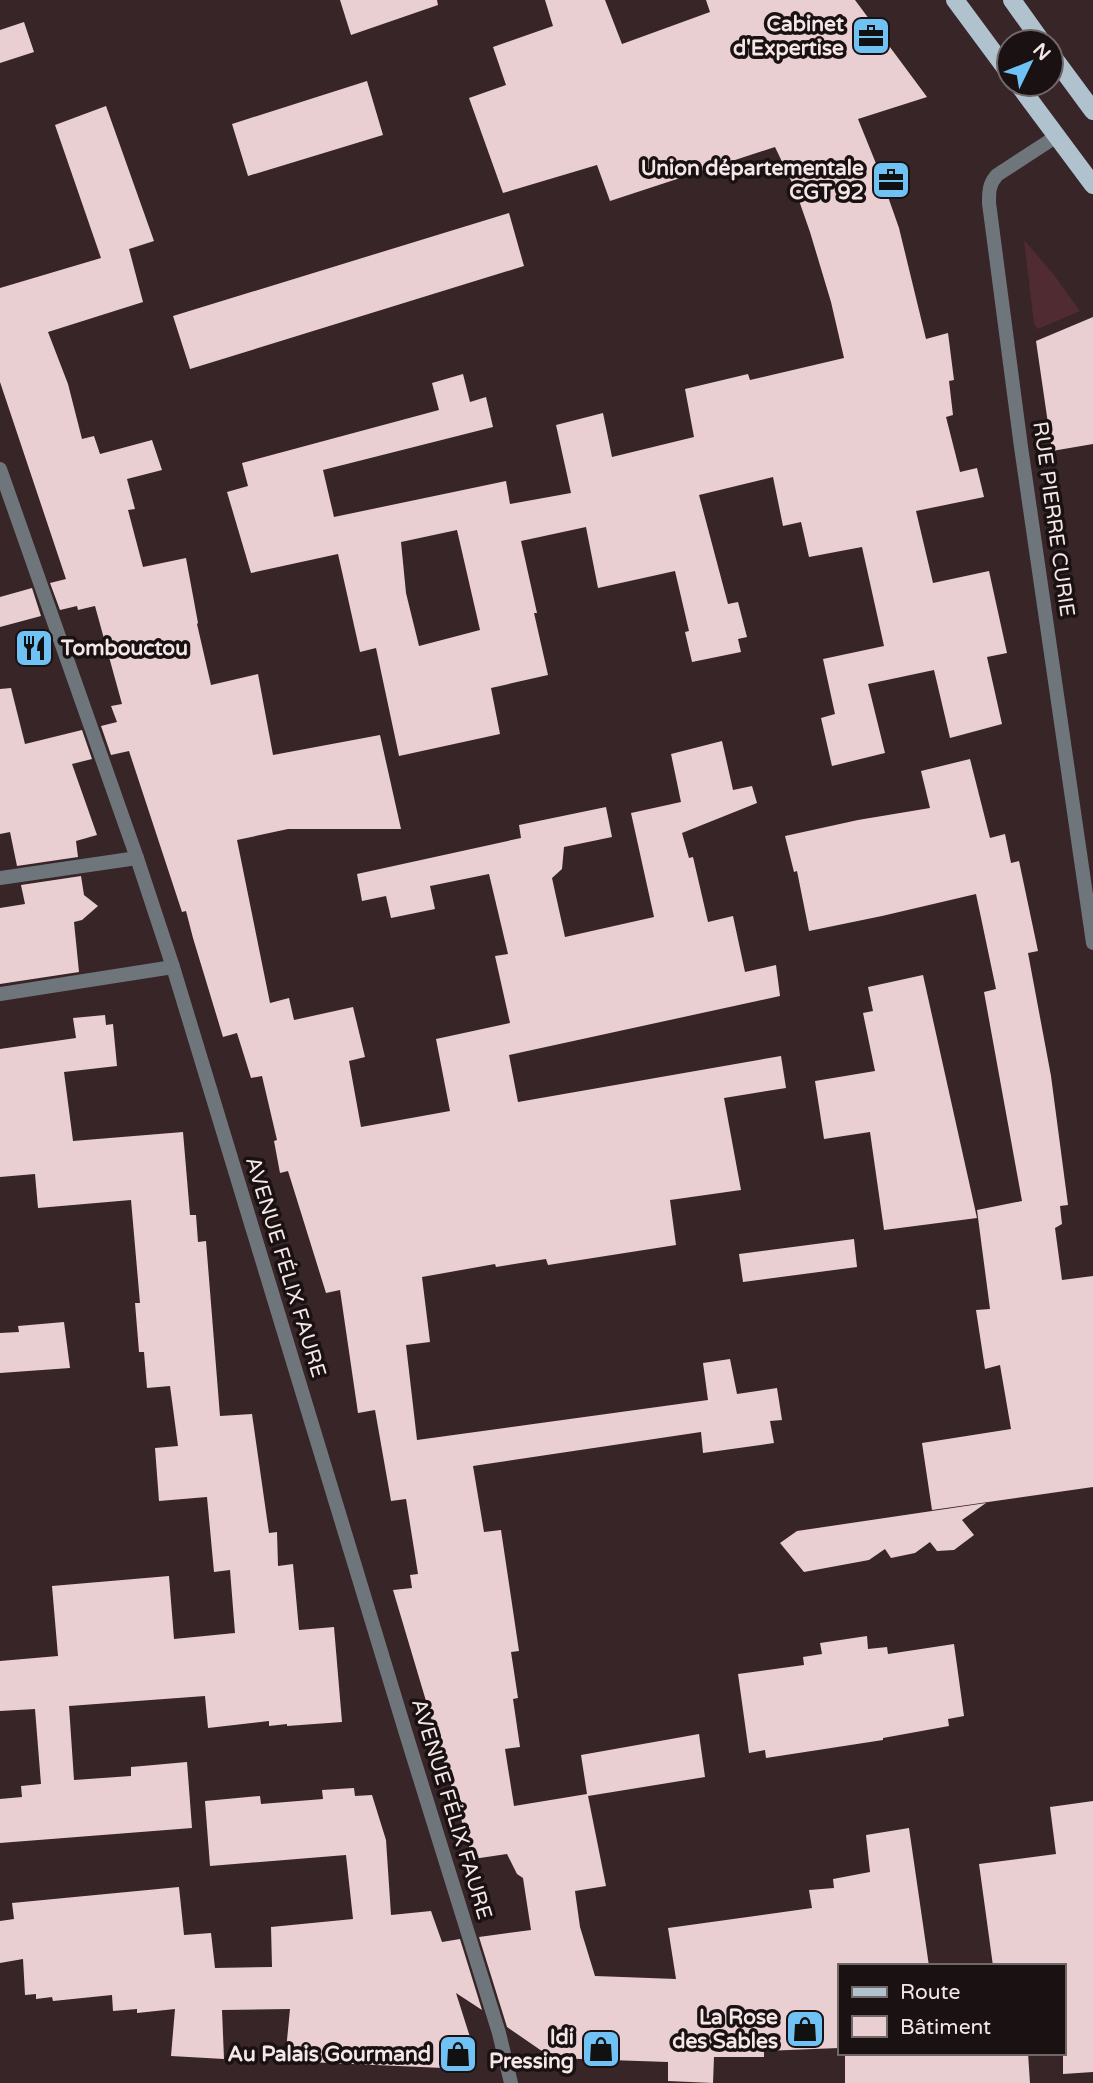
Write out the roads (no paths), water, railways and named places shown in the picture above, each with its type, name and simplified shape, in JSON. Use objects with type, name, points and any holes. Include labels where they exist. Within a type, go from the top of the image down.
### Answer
[{"type":"main road","points":[[955,0],[995,54]]},
{"type":"main road","points":[[1012,0],[1032,28]]},
{"type":"main road","points":[[1065,73],[1093,111]]},
{"type":"main road","points":[[1028,98],[1093,185]]},
{"type":"street","name":"RUE PIERRE CURIE","points":[[1057,136],[997,175],[989,190],[989,203],[1021,447],[1093,943]]},
{"type":"street","name":"AVENUE FÉLIX FAURE","points":[[0,469],[4,493],[137,858],[173,967],[512,2083]]},
{"type":"street","points":[[0,878],[137,858]]},
{"type":"street","points":[[0,994],[173,967]]},
{"type":"place","name":"Cabinet d'Expertise","points":[[871,36]]},
{"type":"place","name":"Union départementale CGT 92","points":[[891,180]]},
{"type":"place","name":"Tombouctou","points":[[34,648]]},
{"type":"place","name":"La Rose des Sables","points":[[805,2029]]},
{"type":"place","name":"Idi Pressing","points":[[601,2049]]},
{"type":"place","name":"Au Palais Gourmand","points":[[458,2054]]}]
